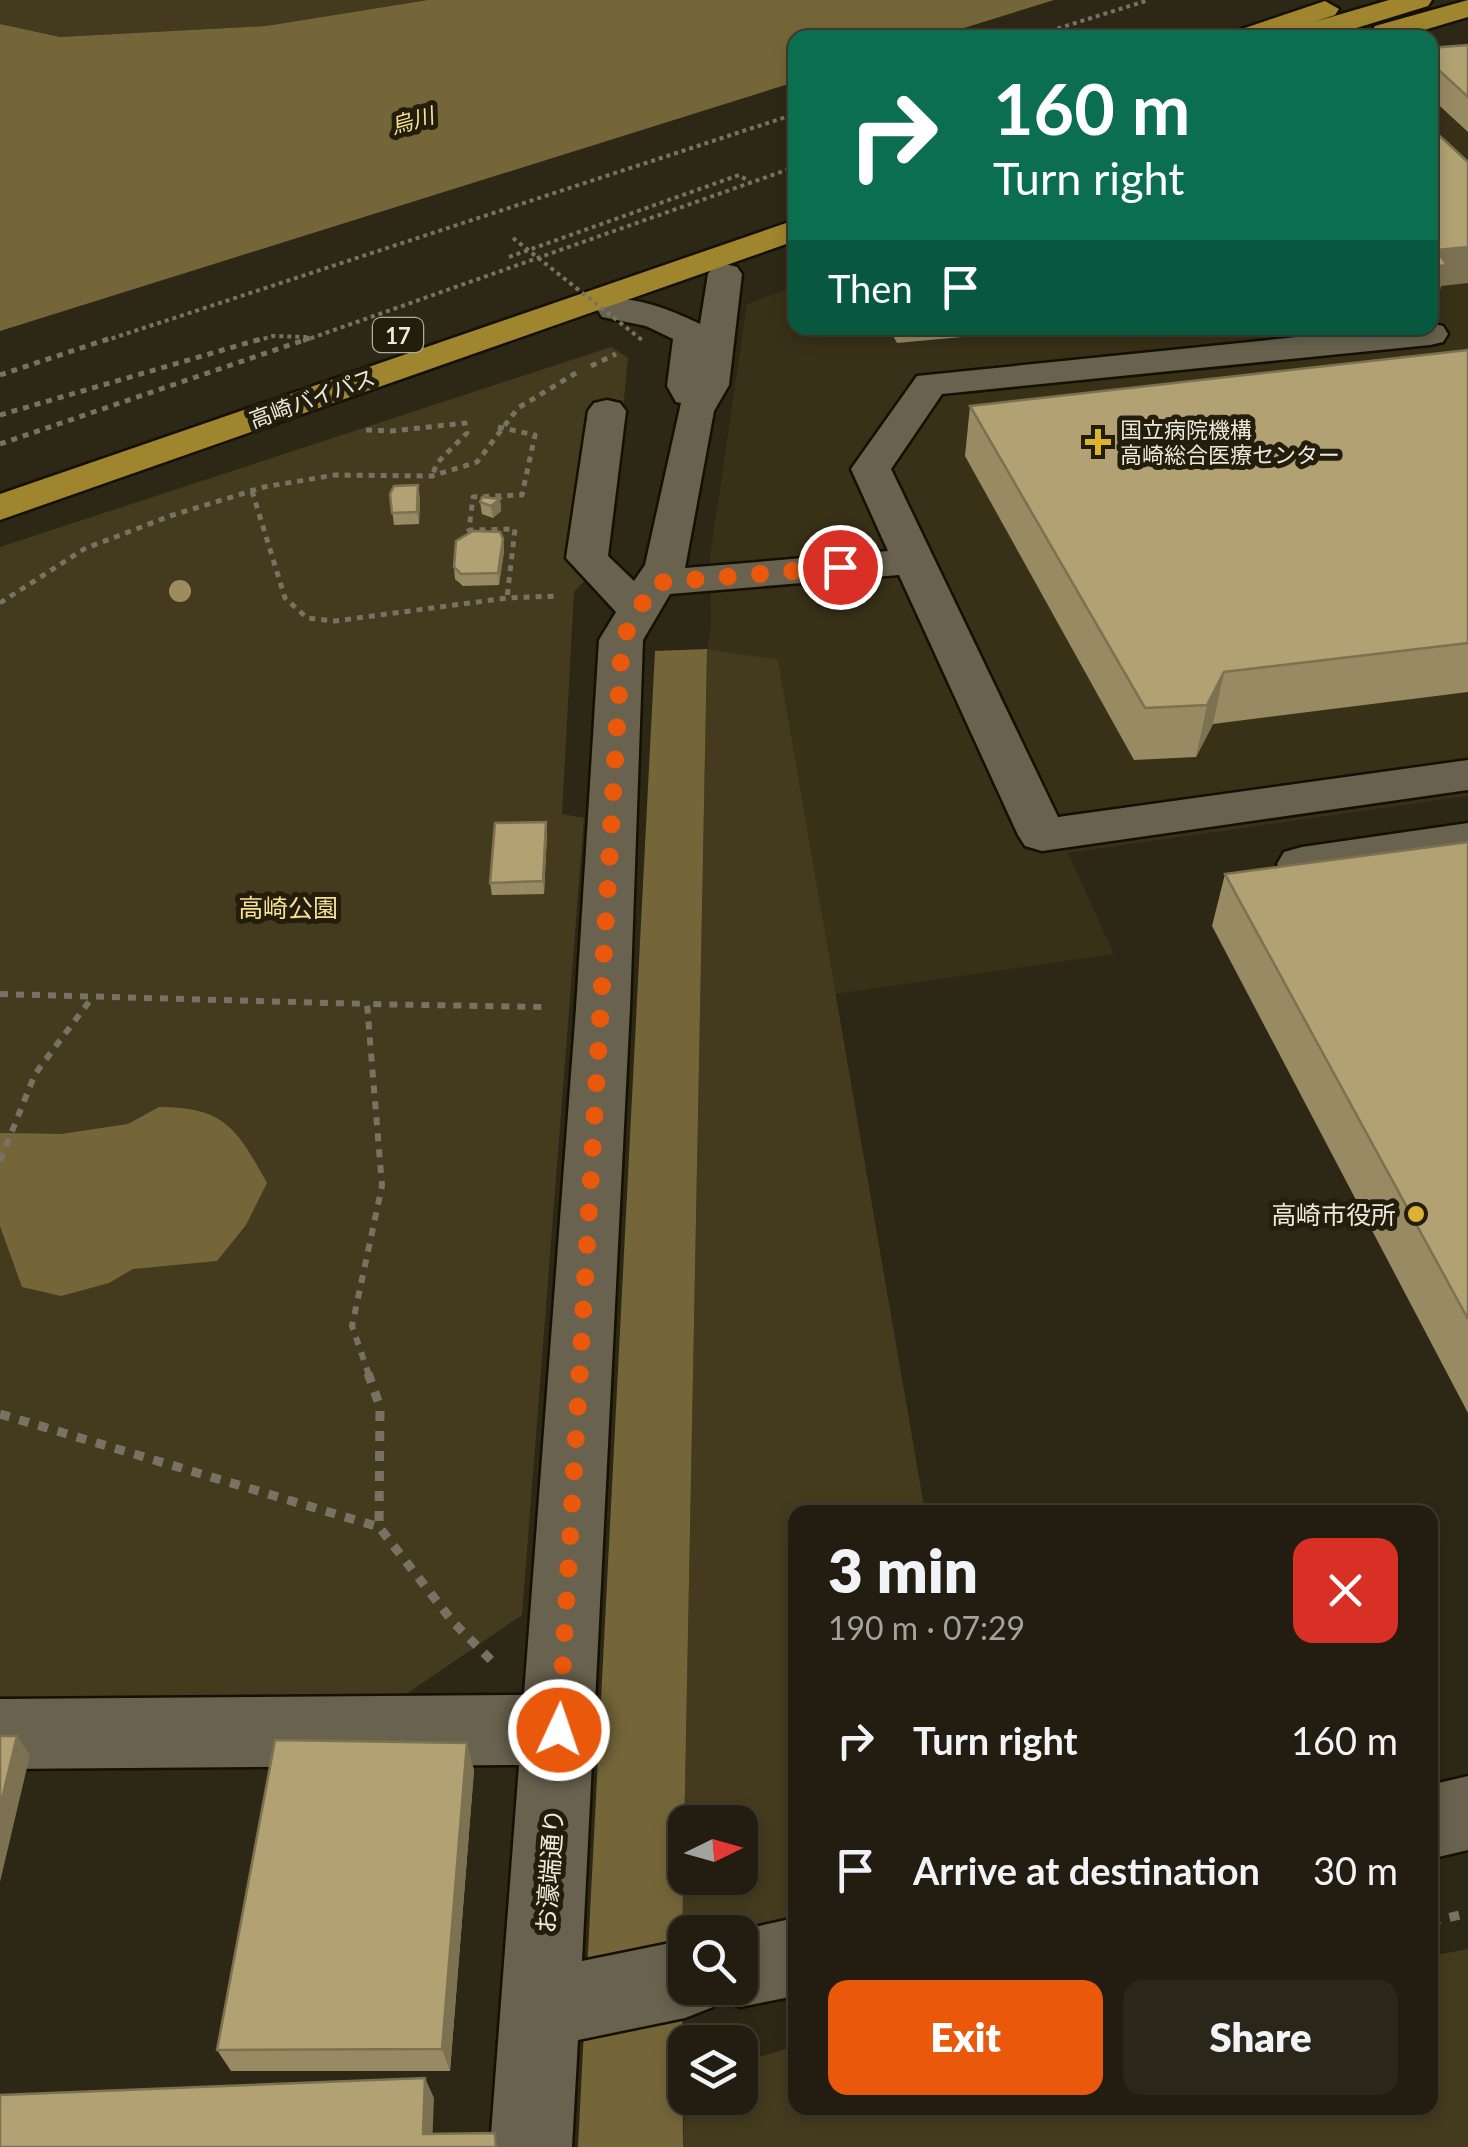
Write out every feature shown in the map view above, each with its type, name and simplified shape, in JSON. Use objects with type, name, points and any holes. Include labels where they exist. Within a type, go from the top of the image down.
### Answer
[{"type":"highway","points":[[1266,30],[1354,0]]},
{"type":"highway","points":[[1319,30],[1418,0]]},
{"type":"highway","points":[[1395,30],[1468,8]]},
{"type":"highway","points":[[1438,40],[1468,31]]},
{"type":"highway","name":"高崎バイパス","points":[[70,447],[788,200]]},
{"type":"highway","name":"高崎バイパス","points":[[0,508],[788,232]]},
{"type":"highway","name":"17","points":[[60,488],[460,363],[788,252]]},
{"type":"street","points":[[695,411],[710,385],[726,274]]},
{"type":"street","points":[[615,309],[656,316],[692,334],[686,386],[695,411]]},
{"type":"street","points":[[1366,335],[930,384],[871,468],[1042,835],[1468,775]]},
{"type":"street","points":[[1340,380],[1415,353],[1433,335]]},
{"type":"street","points":[[1009,377],[1036,411]]},
{"type":"street","points":[[607,411],[587,558],[646,596],[915,561]]},
{"type":"street","name":"お濠端通り","points":[[532,2147],[562,2003],[559,1730],[622,640],[666,565],[695,411]]},
{"type":"street","points":[[1302,864],[1468,839]]},
{"type":"street","points":[[0,1734],[559,1730]]},
{"type":"street","points":[[1438,1820],[1468,1813]]},
{"type":"street","points":[[758,1964],[788,1958]]},
{"type":"street","points":[[562,2003],[668,1982]]},
{"type":"path","points":[[1053,30],[1149,0]]},
{"type":"path","points":[[0,376],[788,116]]},
{"type":"path","points":[[0,444],[522,266],[788,170]]},
{"type":"path","points":[[522,266],[509,257],[739,175],[752,183]]},
{"type":"path","points":[[514,238],[642,340]]},
{"type":"path","points":[[0,416],[273,336],[314,337]]},
{"type":"path","points":[[0,603],[84,549],[170,516],[252,491],[334,475],[432,476],[477,462],[497,426],[534,392],[619,353]]},
{"type":"path","points":[[354,429],[389,434],[448,421],[465,423],[468,433],[436,464],[432,476]]},
{"type":"path","points":[[497,426],[535,435],[522,495],[473,497],[469,530],[515,529],[508,598]]},
{"type":"path","points":[[252,491],[285,598],[307,618],[335,621],[508,598],[570,597]]},
{"type":"path","points":[[0,994],[603,1008]]},
{"type":"path","points":[[0,1160],[15,1111],[52,1040],[92,998]]},
{"type":"path","points":[[367,1004],[382,1186],[352,1326],[380,1407],[379,1527]]},
{"type":"path","points":[[0,1414],[379,1527],[453,1622],[559,1730]]},
{"type":"path","points":[[1438,1920],[1468,1913]]},
{"type":"shaded area","name":"国立病院機構 高崎総合医療センター","points":[[1468,53],[1468,796],[1068,853],[1114,954],[835,994],[778,661],[707,649],[711,627],[710,557],[747,304],[788,289],[788,335],[1438,335],[1438,63]]},
{"type":"green space","points":[[0,0],[428,0],[266,26],[60,37],[0,24]]},
{"type":"green space","name":"高崎公園","points":[[611,347],[628,358],[609,555],[574,592],[562,814],[584,818],[522,1615],[374,1716],[0,1713],[0,547]]},
{"type":"green space","points":[[707,649],[778,660],[924,1505],[788,1505],[788,1920],[758,1926],[758,1915],[683,1915],[683,1895],[758,1895],[758,1805],[685,1805]]},
{"type":"green space","points":[[1468,1949],[1468,2147],[683,2147],[684,2115],[758,2115],[758,2057],[788,2048],[788,2115],[1438,2115],[1438,1955]]},
{"type":"water","name":"烏川","points":[[428,0],[1054,0],[958,30],[788,30],[788,84],[0,331],[0,24],[60,37],[266,26]]},
{"type":"water","points":[[707,649],[685,1805],[668,1805],[668,1895],[683,1895],[683,1915],[668,1915],[668,2005],[682,2005],[682,2025],[668,2025],[668,2115],[683,2115],[683,2147],[578,2147],[655,651]]},
{"type":"water","points":[[159,1107],[200,1111],[214,1117],[247,1148],[267,1183],[246,1225],[217,1261],[133,1269],[109,1283],[61,1296],[22,1287],[0,1226],[0,1133],[61,1134],[128,1124]]},
{"type":"building","points":[[1468,45],[1468,97],[1438,69],[1438,47]]},
{"type":"building","points":[[1438,134],[1468,162],[1468,247],[1438,250]]},
{"type":"building","points":[[1468,350],[1468,643],[1224,672],[1207,705],[1145,708],[970,406]]},
{"type":"building","points":[[418,485],[417,512],[392,513],[390,494],[394,486]]},
{"type":"building","points":[[482,497],[500,499],[491,506],[480,502]]},
{"type":"building","points":[[473,531],[500,532],[503,539],[498,573],[461,574],[454,567],[456,541]]},
{"type":"building","points":[[546,822],[543,881],[490,883],[495,823]]},
{"type":"building","name":"高崎市役所","points":[[1468,842],[1468,1319],[1225,874]]},
{"type":"building","points":[[0,1736],[17,1736],[0,1807]]},
{"type":"building","points":[[275,1740],[467,1743],[442,2049],[217,2050]]},
{"type":"building","points":[[425,2078],[423,2134],[495,2133],[496,2147],[0,2147],[0,2095]]},
{"type":"place","name":"国立病院機構 高崎総合医療センター","points":[[1098,442]]},
{"type":"place","name":"高崎市役所","points":[[1416,1214]]},
{"type":"route","points":[[559,1730],[622,640],[654,583],[840,567]]}]
